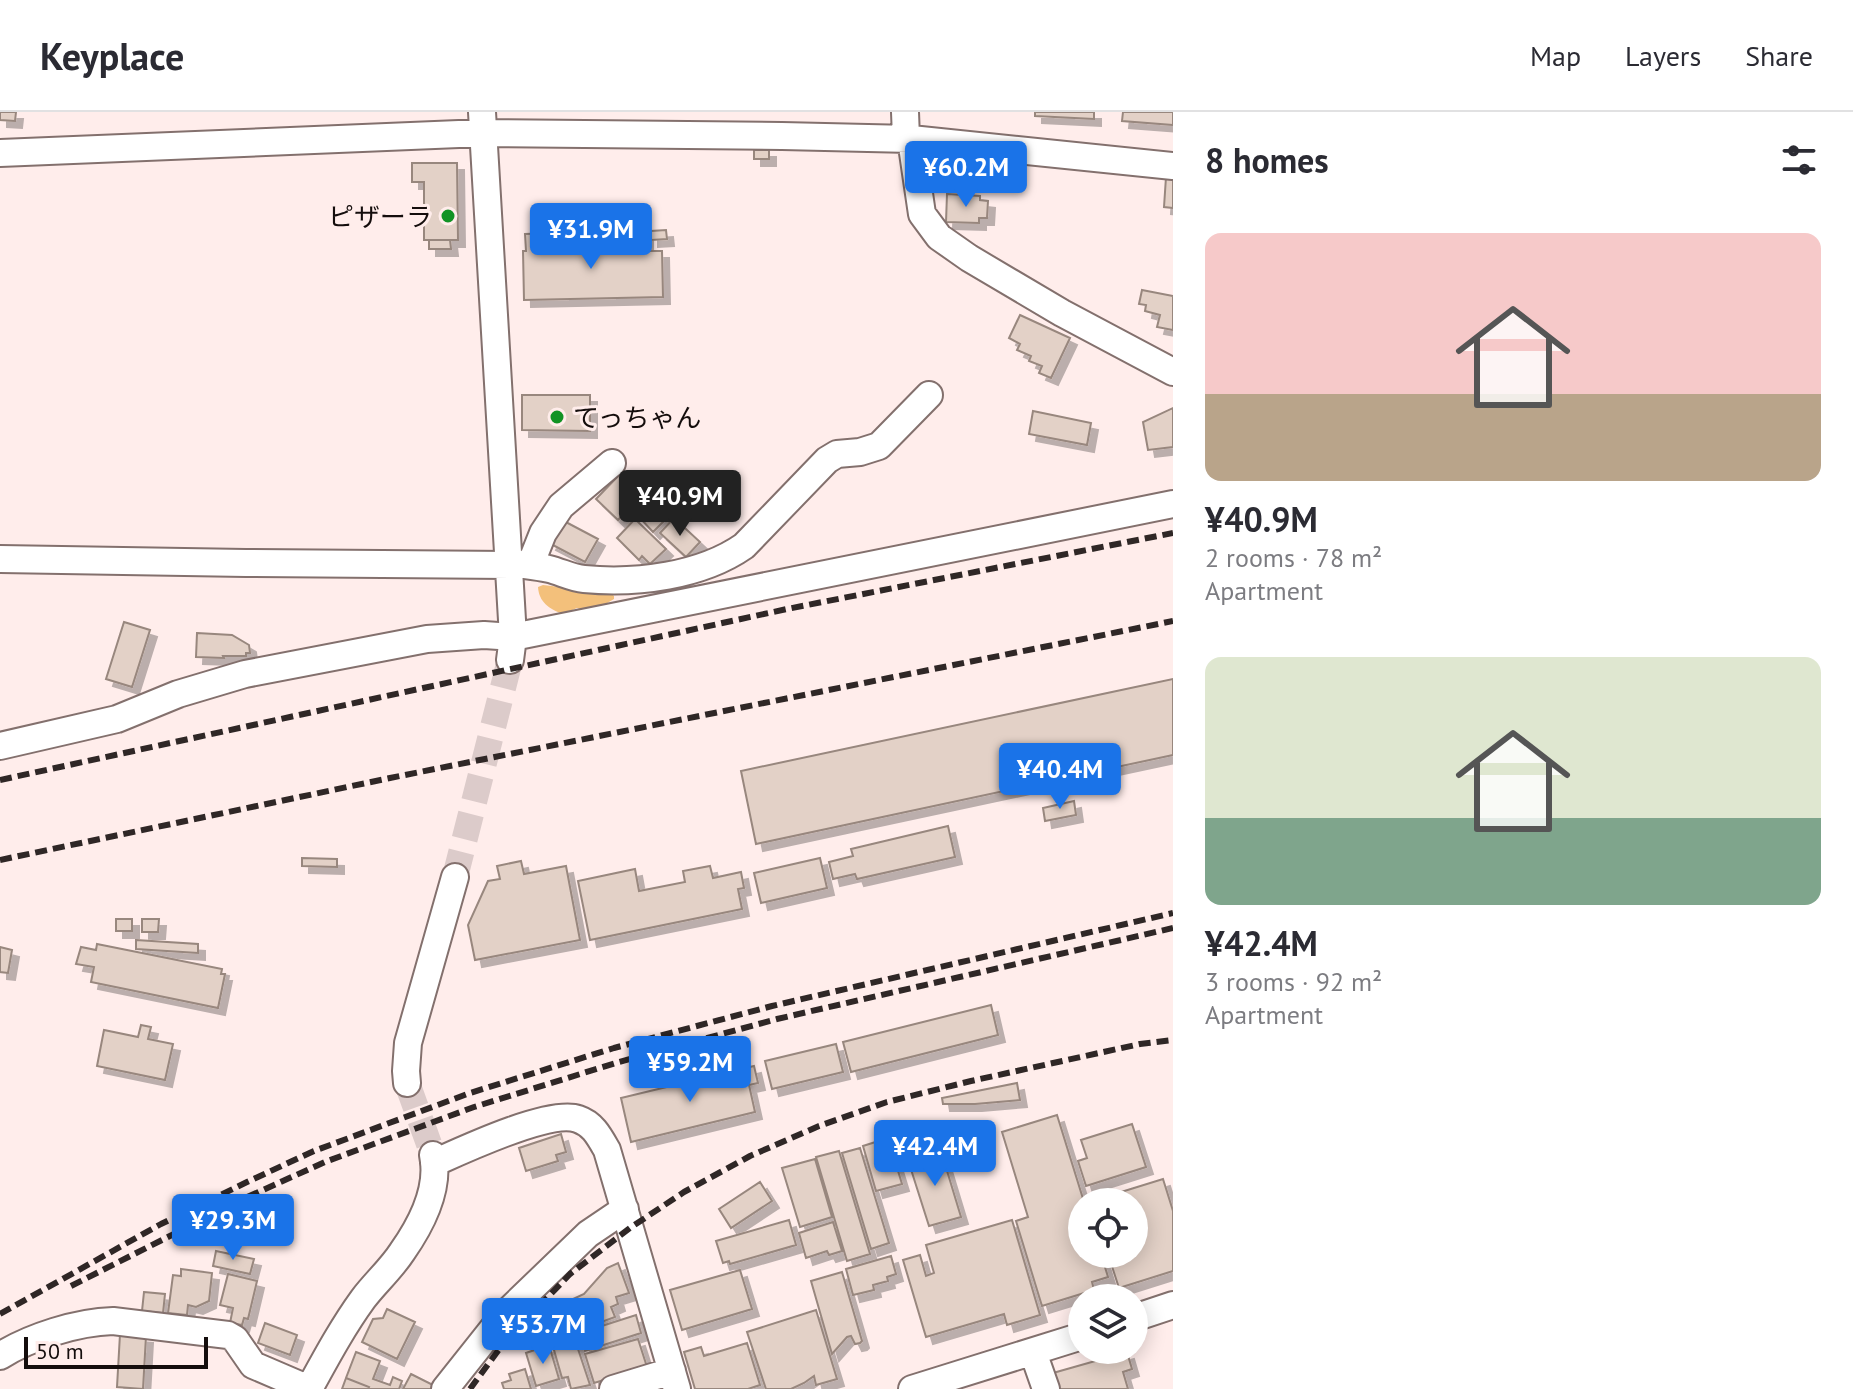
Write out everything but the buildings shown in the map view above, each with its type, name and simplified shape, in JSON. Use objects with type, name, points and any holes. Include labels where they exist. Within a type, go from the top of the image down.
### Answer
[{"type":"street","points":[[905,112],[922,214],[939,237],[1062,313],[1173,372]]},
{"type":"street","points":[[483,123],[517,565],[511,649]]},
{"type":"street","points":[[0,153],[483,123],[909,139],[1173,166]]},
{"type":"street","points":[[0,559],[517,565],[547,568],[581,579],[665,577],[732,555],[827,460],[837,454],[879,446],[929,395]]},
{"type":"street","points":[[517,565],[533,558],[543,533],[561,506],[612,463]]},
{"type":"street","points":[[0,746],[117,719],[178,694],[245,674],[427,639],[484,635],[511,649],[1173,504]]},
{"type":"street","points":[[407,1083],[408,1043],[455,877]]},
{"type":"street","points":[[0,1356],[33,1338],[99,1321],[113,1321],[228,1335],[235,1339],[253,1365],[309,1389],[338,1336],[364,1297],[402,1253],[426,1211],[434,1182],[434,1159],[566,1116],[594,1128],[607,1150],[674,1380],[613,1389]]},
{"type":"street","points":[[445,1389],[503,1316],[588,1234],[625,1209]]},
{"type":"street","points":[[1148,1313],[1173,1305]]},
{"type":"street","points":[[912,1389],[1068,1341]]},
{"type":"street","points":[[1033,1352],[1046,1389]]},
{"type":"shaded area","points":[[543,585],[611,593],[614,599],[596,608],[577,608],[563,614],[543,601],[538,587]]},
{"type":"tunnel","points":[[455,877],[510,660]]},
{"type":"tunnel","points":[[407,1083],[433,1155]]},
{"type":"railway","points":[[0,780],[787,609],[1173,533]]},
{"type":"railway","points":[[0,860],[390,778],[1173,621]]},
{"type":"railway","points":[[0,1314],[161,1224],[247,1182],[314,1151],[470,1093],[614,1048],[772,1006],[1173,913]]},
{"type":"railway","points":[[71,1286],[243,1199],[325,1162],[474,1107],[619,1062],[777,1019],[1173,928]]},
{"type":"railway","points":[[470,1389],[503,1344],[570,1274],[684,1192],[750,1156],[819,1126],[887,1102],[1140,1044],[1173,1040]]},
{"type":"place","name":"ピザーラ","points":[[448,216]]},
{"type":"place","name":"てっちゃん","points":[[557,417]]}]
